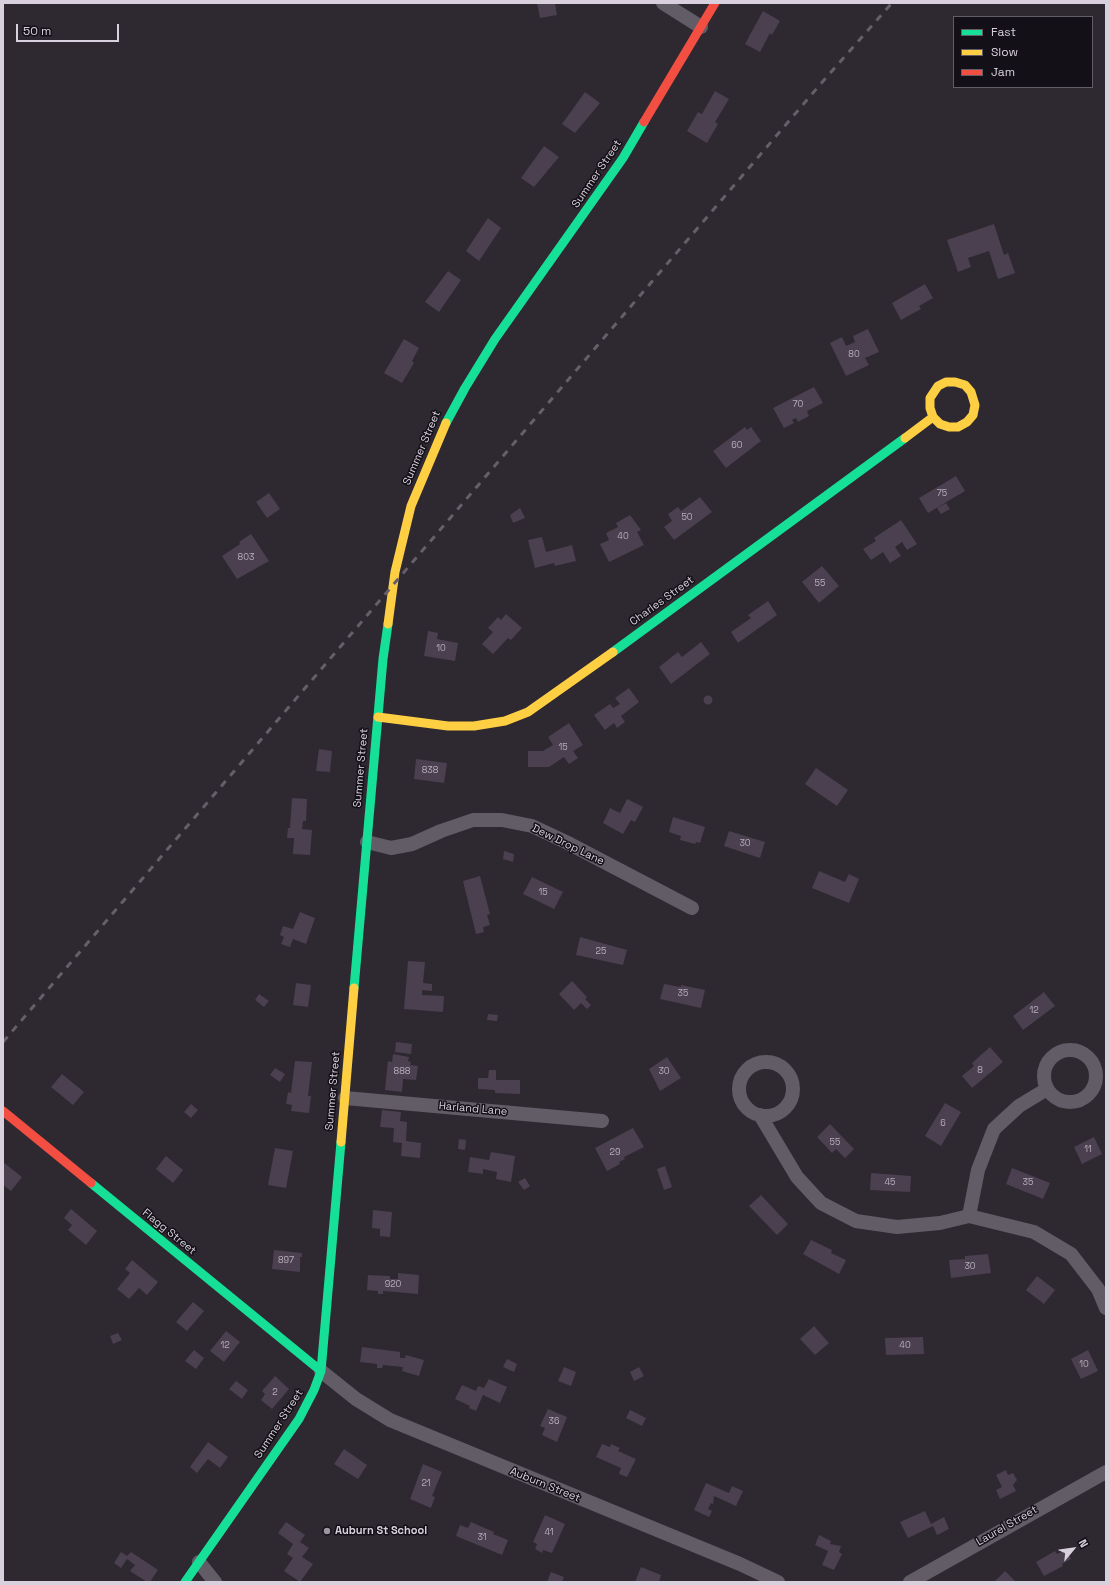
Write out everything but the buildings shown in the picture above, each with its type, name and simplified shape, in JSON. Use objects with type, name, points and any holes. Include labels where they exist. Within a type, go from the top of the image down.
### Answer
[{"type":"main road","name":"Summer Street","points":[[185,1582],[299,1419],[314,1390],[321,1371],[383,659],[391,591],[401,543],[411,506],[431,454],[465,388],[495,339],[623,158],[714,3]]},
{"type":"main road","points":[[946,382],[956,382],[965,385],[971,392],[975,405],[973,415],[967,422],[958,427],[949,427],[940,424],[933,417],[930,408],[930,398],[938,386],[946,382]]},
{"type":"main road","name":"Charles Street","points":[[378,717],[448,726],[474,726],[505,721],[528,712],[560,692],[933,417]]},
{"type":"main road","name":"Flagg Street","points":[[3,1111],[321,1371]]},
{"type":"street","points":[[663,3],[700,27]]},
{"type":"street","name":"Dew Drop Lane","points":[[367,842],[391,848],[412,844],[441,831],[473,820],[502,820],[539,829],[692,908]]},
{"type":"street","points":[[969,1216],[978,1170],[994,1129],[1019,1106],[1047,1089]]},
{"type":"street","name":"Harland Lane","points":[[345,1098],[602,1120]]},
{"type":"street","points":[[760,1115],[797,1177],[821,1203],[856,1221],[897,1227],[940,1223],[969,1216],[1034,1232],[1071,1254],[1098,1289],[1106,1308]]},
{"type":"street","name":"Auburn Street","points":[[321,1371],[356,1399],[390,1420],[740,1564],[778,1582]]},
{"type":"street","name":"Laurel Street","points":[[910,1582],[1106,1472]]},
{"type":"street","points":[[199,1562],[215,1582]]},
{"type":"railway","points":[[3,1042],[818,87],[892,3]]},
{"type":"traffic: fast","points":[[446,423],[465,388],[495,339],[623,158],[644,122]]},
{"type":"traffic: fast","points":[[613,652],[905,438]]},
{"type":"traffic: fast","points":[[354,988],[383,659],[388,624]]},
{"type":"traffic: fast","points":[[185,1582],[299,1419],[314,1390],[321,1371],[341,1142]]},
{"type":"traffic: fast","points":[[91,1183],[321,1371]]},
{"type":"traffic: slow","points":[[905,438],[933,417],[940,424],[949,427],[958,427],[967,422],[973,415],[975,405],[971,392],[965,385],[955,382],[946,382],[938,386],[930,398],[930,408],[933,417]]},
{"type":"traffic: slow","points":[[388,624],[395,572],[411,506],[446,423]]},
{"type":"traffic: slow","points":[[378,717],[448,726],[474,726],[505,721],[528,712],[613,652]]},
{"type":"traffic: slow","points":[[341,1142],[354,988]]},
{"type":"traffic: jam","points":[[644,122],[715,3]]},
{"type":"traffic: jam","points":[[3,1111],[91,1183]]},
{"type":"place","name":"Auburn St School","points":[[327,1531]]}]
